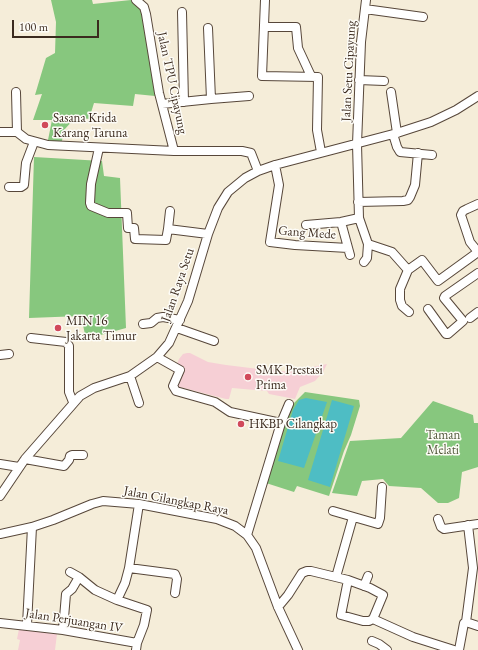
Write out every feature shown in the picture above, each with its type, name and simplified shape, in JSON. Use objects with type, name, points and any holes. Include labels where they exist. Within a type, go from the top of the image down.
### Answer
[{"type":"street","name":"Jalan TPU Cipayung","points":[[136,0],[144,7],[146,14],[162,104],[174,151],[242,151],[251,153],[258,171]]},
{"type":"street","points":[[265,0],[262,76],[317,76],[317,130],[321,152]]},
{"type":"street","points":[[366,4],[423,17]]},
{"type":"street","name":"Jalan Setu Cipayung","points":[[366,4],[361,42],[357,144],[359,218],[368,244]]},
{"type":"street","points":[[182,12],[184,102]]},
{"type":"street","points":[[264,27],[296,27],[298,48],[311,76]]},
{"type":"street","points":[[208,28],[211,99]]},
{"type":"street","points":[[359,80],[384,81]]},
{"type":"street","points":[[16,92],[17,132]]},
{"type":"street","points":[[391,92],[397,147],[400,152],[432,155]]},
{"type":"street","points":[[162,104],[249,96]]},
{"type":"street","name":"Jalan Raya Setu","points":[[0,496],[24,459],[73,402],[94,388],[130,376],[157,357],[169,343],[188,301],[208,234],[218,208],[228,192],[258,171],[321,152],[357,144],[395,133],[437,119],[456,110],[478,96]]},
{"type":"street","points":[[0,132],[17,132],[21,136],[34,142],[48,145],[174,151]]},
{"type":"street","points":[[9,187],[21,187],[24,185],[25,166],[34,142]]},
{"type":"street","points":[[99,148],[91,184],[90,203],[92,206],[108,213],[127,213],[128,228],[134,228],[135,239],[166,240],[170,211]]},
{"type":"street","points":[[358,202],[408,200],[415,185],[418,154]]},
{"type":"street","name":"Gang Mede","points":[[275,165],[279,185],[270,242],[349,251],[342,222]]},
{"type":"street","points":[[408,312],[402,306],[400,300],[400,289],[408,270],[422,260],[438,281],[478,252],[470,242],[461,215],[463,211],[478,204]]},
{"type":"street","points":[[306,225],[342,222],[359,218]]},
{"type":"street","points":[[168,229],[208,234]]},
{"type":"street","points":[[364,262],[367,258],[368,244],[392,252],[408,270]]},
{"type":"street","points":[[428,310],[446,334],[448,334],[463,321],[444,298],[478,273]]},
{"type":"street","points":[[470,318],[478,312]]},
{"type":"street","points":[[144,324],[151,324],[157,318],[163,316],[214,341]]},
{"type":"street","points":[[31,338],[66,342],[69,346],[69,392],[73,402]]},
{"type":"street","points":[[157,357],[180,370],[173,386],[176,390],[215,402],[230,412],[281,423]]},
{"type":"street","points":[[130,376],[139,403]]},
{"type":"street","points":[[247,535],[281,423],[289,404]]},
{"type":"street","points":[[24,459],[61,466],[66,464],[72,455],[83,455]]},
{"type":"street","points":[[0,464],[19,467]]},
{"type":"street","points":[[333,511],[378,524],[380,518],[382,487]]},
{"type":"street","name":"Jalan Cilangkap Raya","points":[[0,534],[32,527],[103,501],[140,504],[217,519],[234,526],[247,535],[256,548],[278,606],[298,650]]},
{"type":"street","points":[[117,600],[125,583],[129,568],[140,504]]},
{"type":"street","points":[[336,577],[353,517]]},
{"type":"street","points":[[438,519],[441,527],[444,528],[478,524]]},
{"type":"street","points":[[459,650],[464,623],[466,622],[473,568],[468,525]]},
{"type":"street","points":[[27,625],[32,527]]},
{"type":"street","points":[[129,568],[175,574],[177,579],[175,593]]},
{"type":"street","points":[[278,606],[302,573],[305,571],[311,571],[348,580],[383,595],[374,618],[369,621],[338,616],[348,580]]},
{"type":"street","points":[[70,572],[79,577],[95,590],[117,600],[146,610],[144,624],[136,647]]},
{"type":"street","points":[[364,586],[368,576]]},
{"type":"street","points":[[63,630],[66,594],[72,589],[79,577]]},
{"type":"street","points":[[374,618],[413,637],[454,650]]},
{"type":"street","name":"Jalan Perjuangan IV","points":[[0,622],[63,630],[136,647]]},
{"type":"street","points":[[466,622],[478,626]]},
{"type":"street","points":[[372,641],[387,650]]},
{"type":"shaded area","name":"SMK Prestasi Prima","points":[[187,353],[208,362],[288,372],[327,364],[323,372],[315,381],[300,387],[295,399],[269,394],[267,391],[232,388],[229,399],[226,399],[176,386],[176,366],[183,354]]},
{"type":"shaded area","points":[[19,629],[57,634],[55,650],[18,650],[20,640],[17,639]]},
{"type":"green space","points":[[51,0],[92,0],[93,4],[131,0],[137,5],[141,9],[155,96],[135,94],[133,106],[94,103],[89,119],[76,117],[64,130],[61,146],[47,145],[52,120],[33,120],[42,94],[35,95],[46,58],[55,53],[56,22]]},
{"type":"green space","points":[[34,157],[102,161],[104,176],[120,178],[126,328],[86,339],[81,316],[29,318]]},
{"type":"green space","points":[[305,392],[359,400],[360,406],[351,435],[329,496],[297,486],[294,492],[266,483],[282,432],[294,403]]},
{"type":"green space","name":"Taman Melati","points":[[433,401],[473,415],[474,423],[478,423],[478,467],[462,472],[459,498],[448,503],[438,503],[421,488],[389,486],[383,479],[362,481],[357,496],[332,493],[350,441],[401,438]]},
{"type":"water","points":[[306,398],[327,402],[304,468],[278,461],[293,410],[299,400]]},
{"type":"water","points":[[332,400],[354,406],[330,487],[308,480]]},
{"type":"place","name":"Sasana Krida Karang Taruna","points":[[45,125]]},
{"type":"place","name":"MIN 16 Jakarta Timur","points":[[58,328]]},
{"type":"place","name":"SMK Prestasi Prima","points":[[248,377]]},
{"type":"place","name":"HKBP Cilangkap","points":[[241,424]]}]
